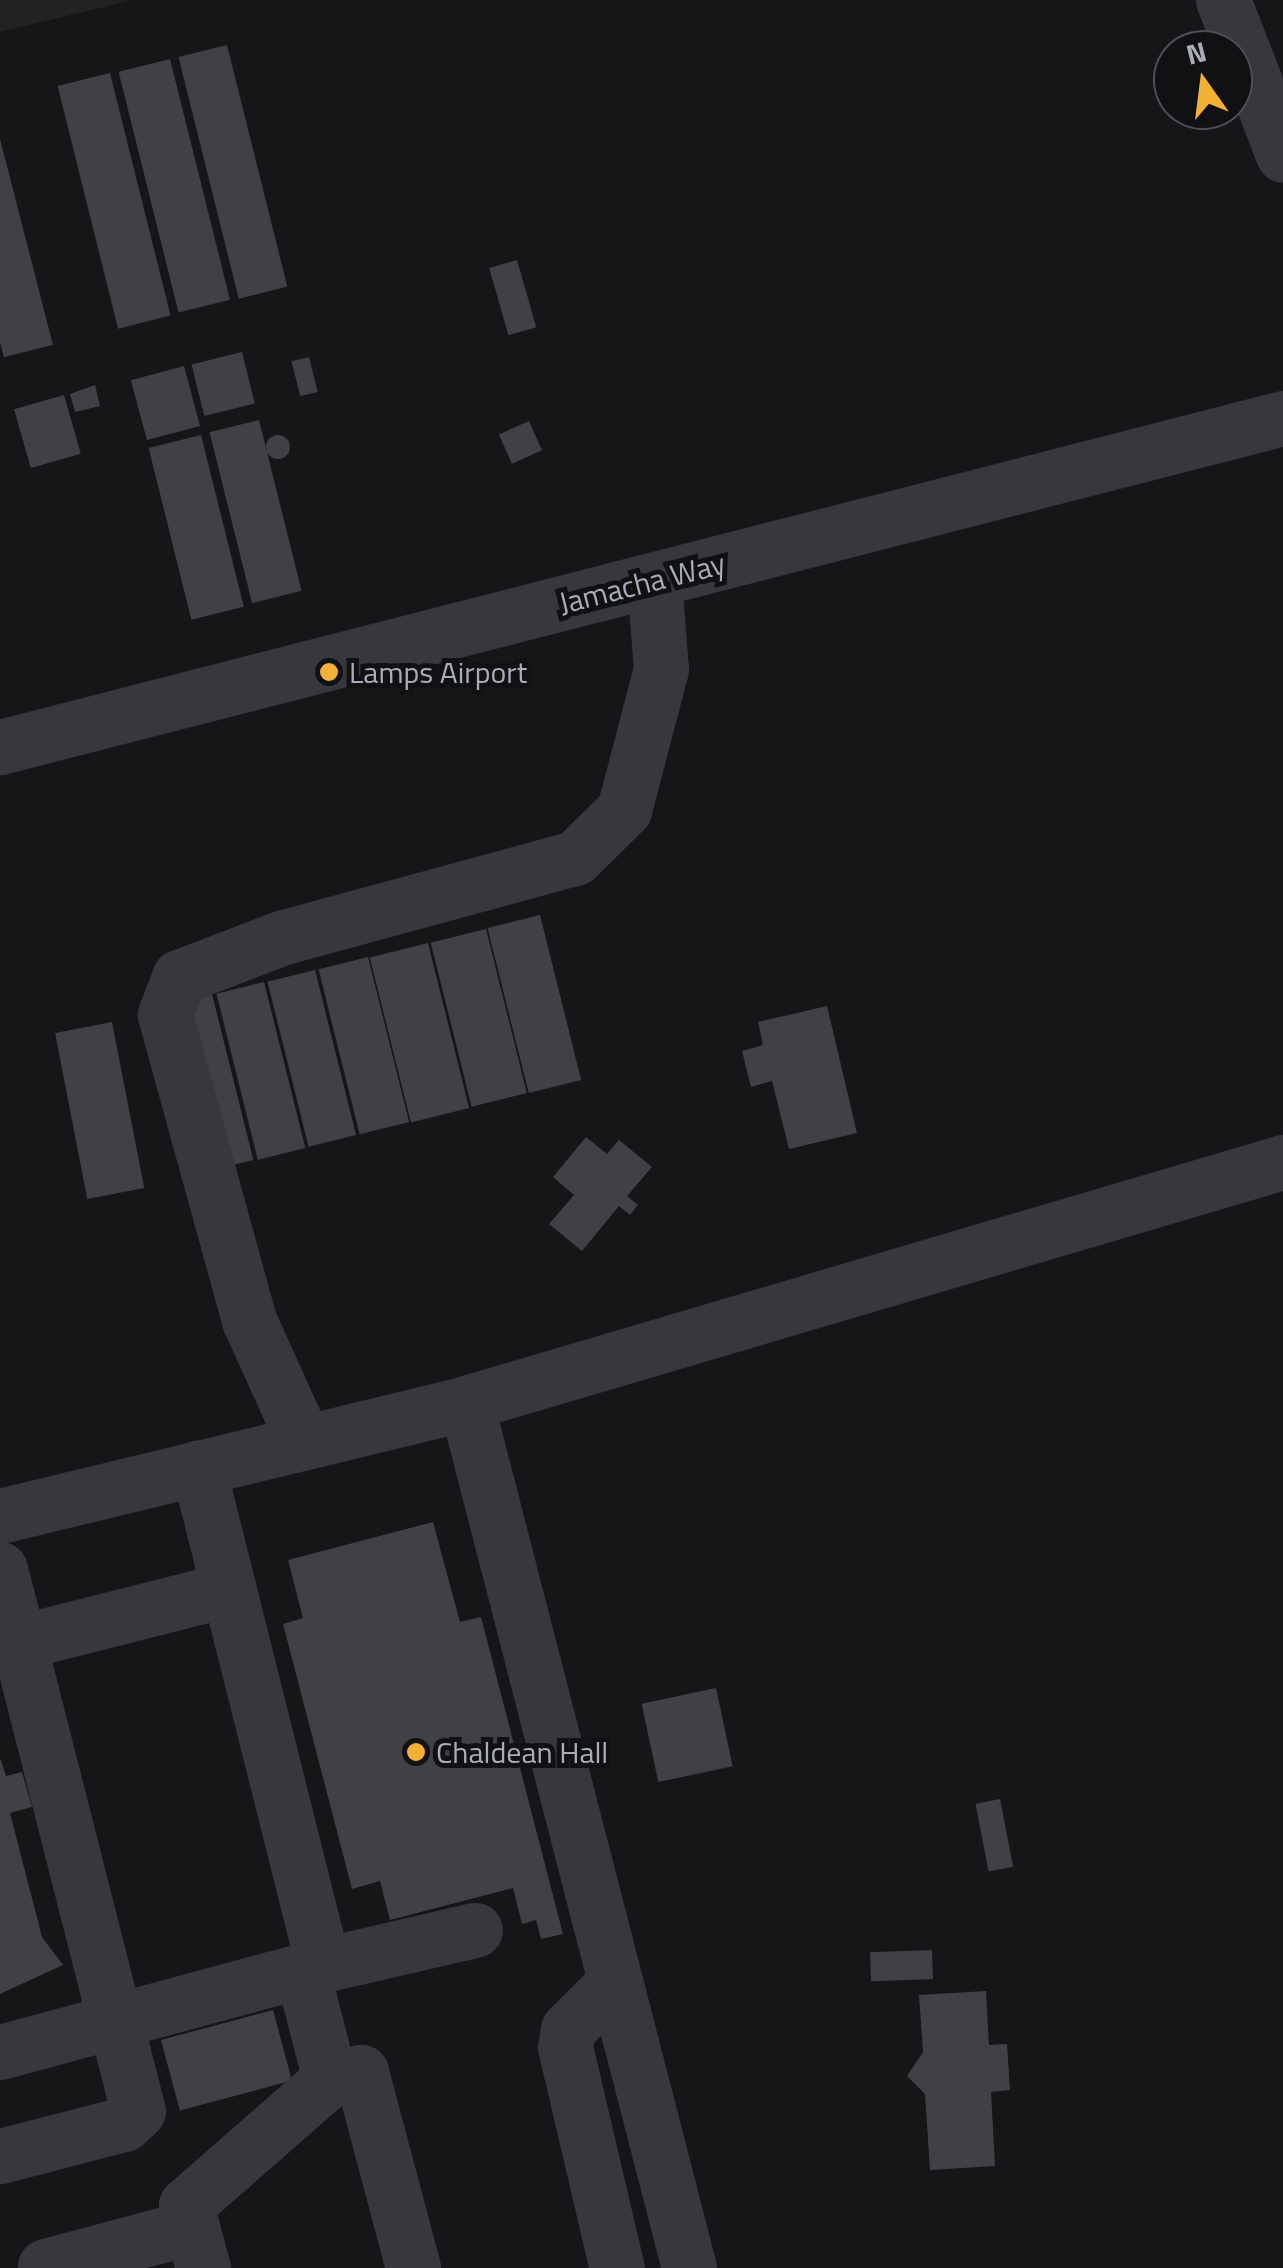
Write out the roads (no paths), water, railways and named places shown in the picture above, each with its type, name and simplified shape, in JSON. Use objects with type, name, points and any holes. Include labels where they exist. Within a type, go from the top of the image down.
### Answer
[{"type":"street","points":[[1223,0],[1283,155]]},
{"type":"street","name":"Jamacha Way","points":[[0,747],[1283,418]]},
{"type":"street","points":[[304,1442],[249,1320],[166,1014],[180,976],[284,936],[575,858],[624,810],[661,670],[654,580]]},
{"type":"street","points":[[0,1516],[466,1403],[1283,1162]]},
{"type":"street","points":[[466,1403],[689,2268]]},
{"type":"street","points":[[198,1468],[229,1588],[312,1968],[330,2079]]},
{"type":"street","points":[[0,1569],[10,1645],[138,2111],[124,2124],[0,2156]]},
{"type":"street","points":[[10,1645],[229,1588]]},
{"type":"street","points":[[0,2052],[312,1968],[475,1930]]},
{"type":"street","points":[[615,1982],[568,2028],[565,2046],[616,2268]]},
{"type":"street","points":[[45,2266],[198,2247],[186,2205],[330,2079],[361,2072],[413,2268]]},
{"type":"place","name":"Lamps Airport","points":[[329,672]]},
{"type":"place","name":"Chaldean Hall","points":[[416,1752]]}]
